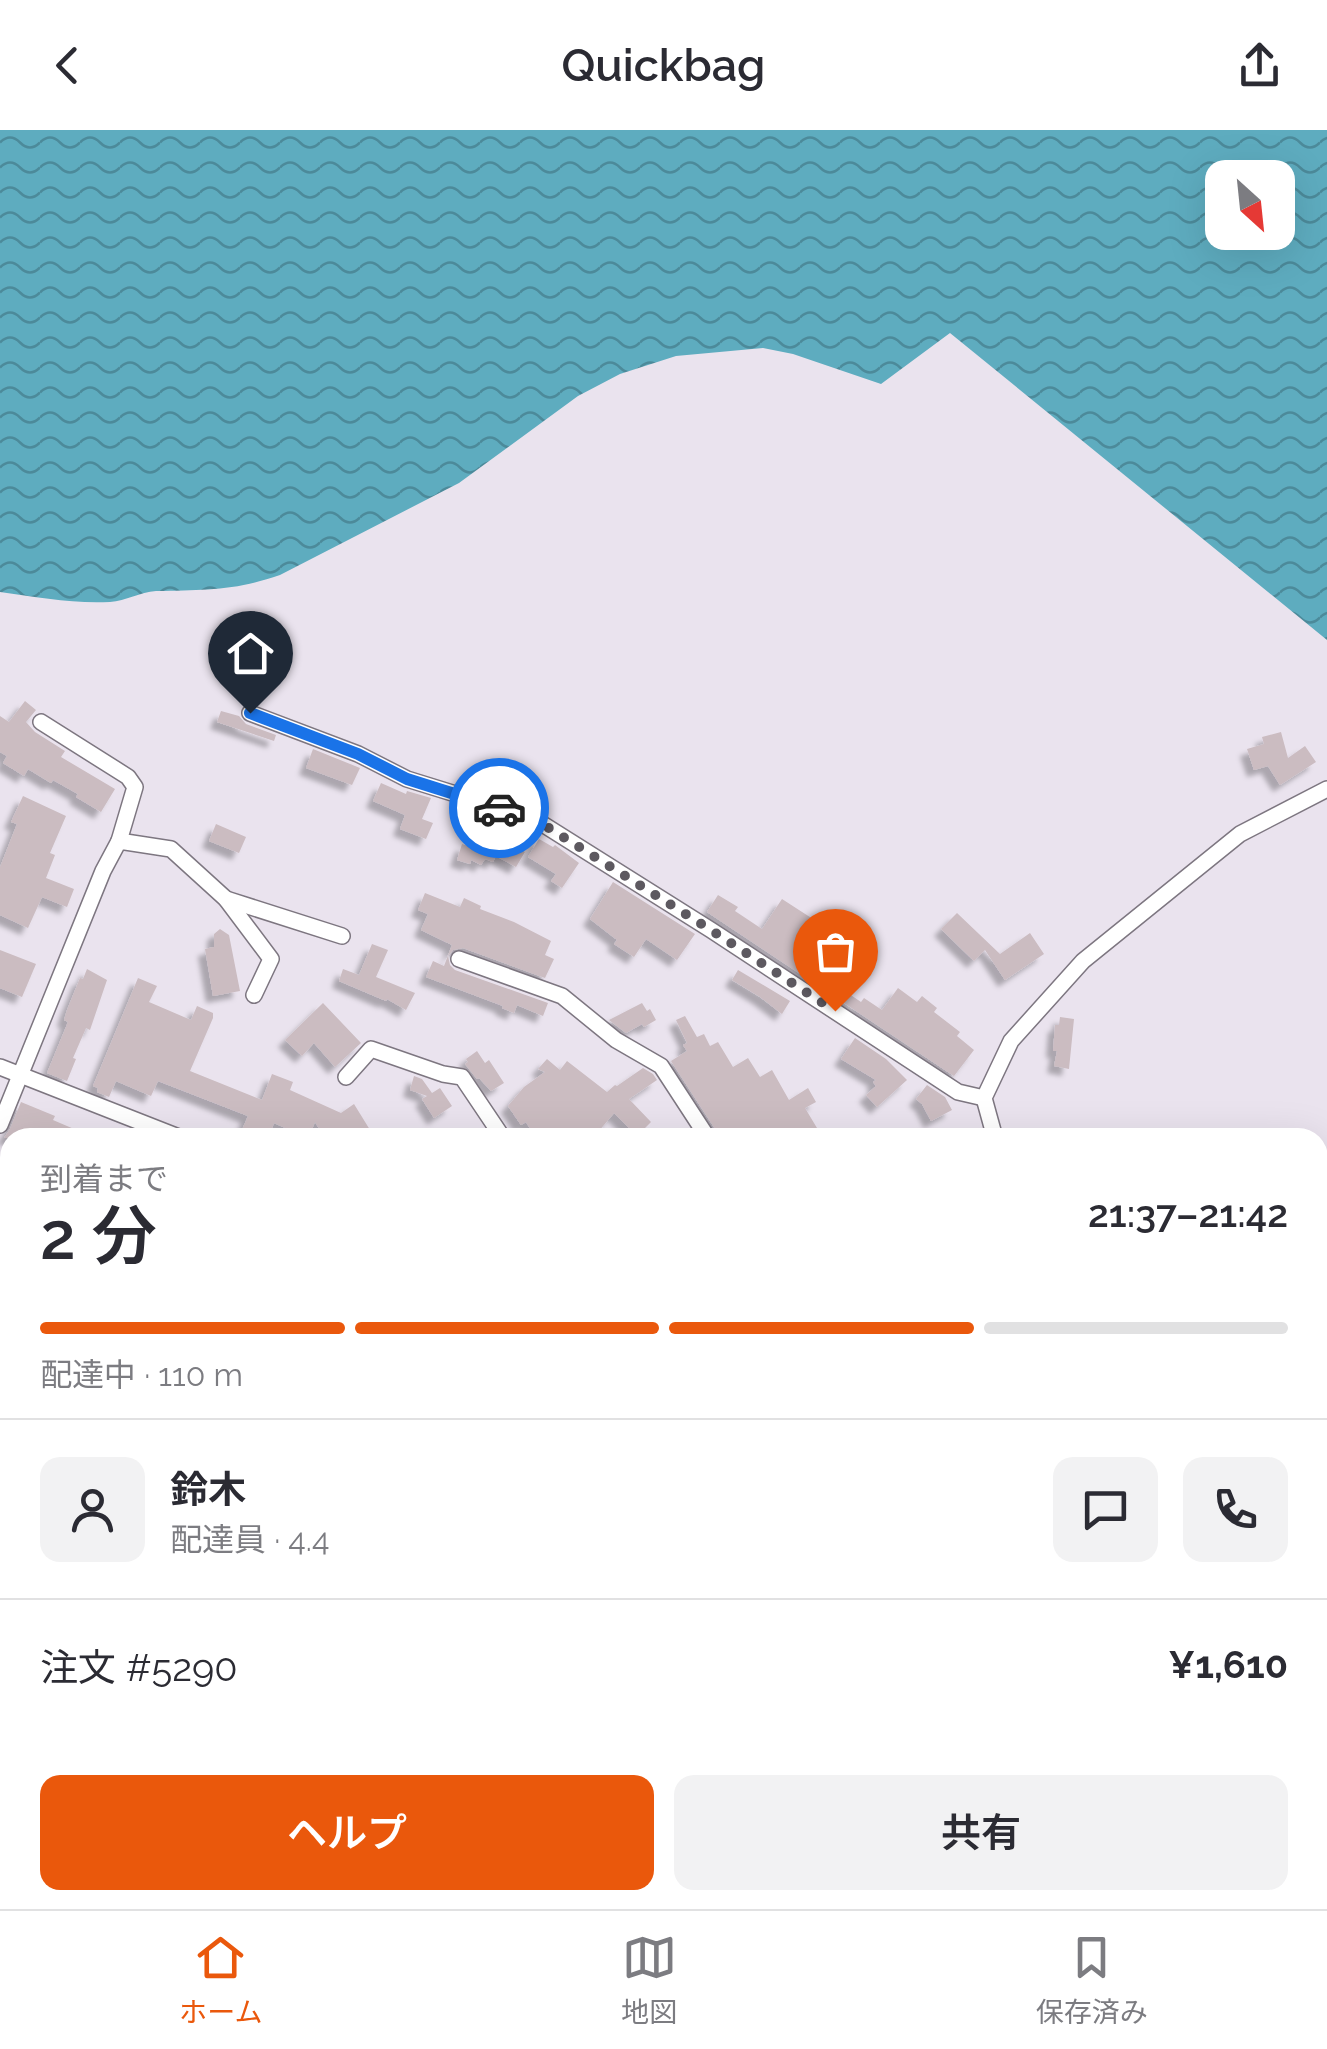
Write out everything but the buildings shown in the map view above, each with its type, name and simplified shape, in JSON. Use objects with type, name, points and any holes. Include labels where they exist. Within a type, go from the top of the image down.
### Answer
[{"type":"street","points":[[250,713],[358,754],[407,779],[533,818],[958,1092],[984,1098]]},
{"type":"street","points":[[0,1125],[102,871],[119,841],[135,787],[128,777],[41,722]]},
{"type":"street","points":[[992,1128],[984,1098],[1011,1041],[1083,960],[1240,834],[1327,788]]},
{"type":"street","points":[[119,841],[171,849],[226,899],[271,959],[254,995]]},
{"type":"street","points":[[226,899],[342,936]]},
{"type":"street","points":[[459,959],[562,996],[616,1040],[660,1066],[701,1128]]},
{"type":"street","points":[[346,1076],[372,1048],[462,1077],[496,1128]]},
{"type":"street","points":[[0,1067],[156,1128]]},
{"type":"water","points":[[0,130],[1327,130],[1327,640],[950,333],[881,384],[793,354],[763,348],[676,356],[620,374],[578,396],[459,483],[280,575],[219,589],[150,592],[110,602],[0,592]]},
{"type":"way so far","points":[[499,808],[533,818],[835,1011]]},
{"type":"route","points":[[250,713],[358,754],[407,779],[499,808]]}]
